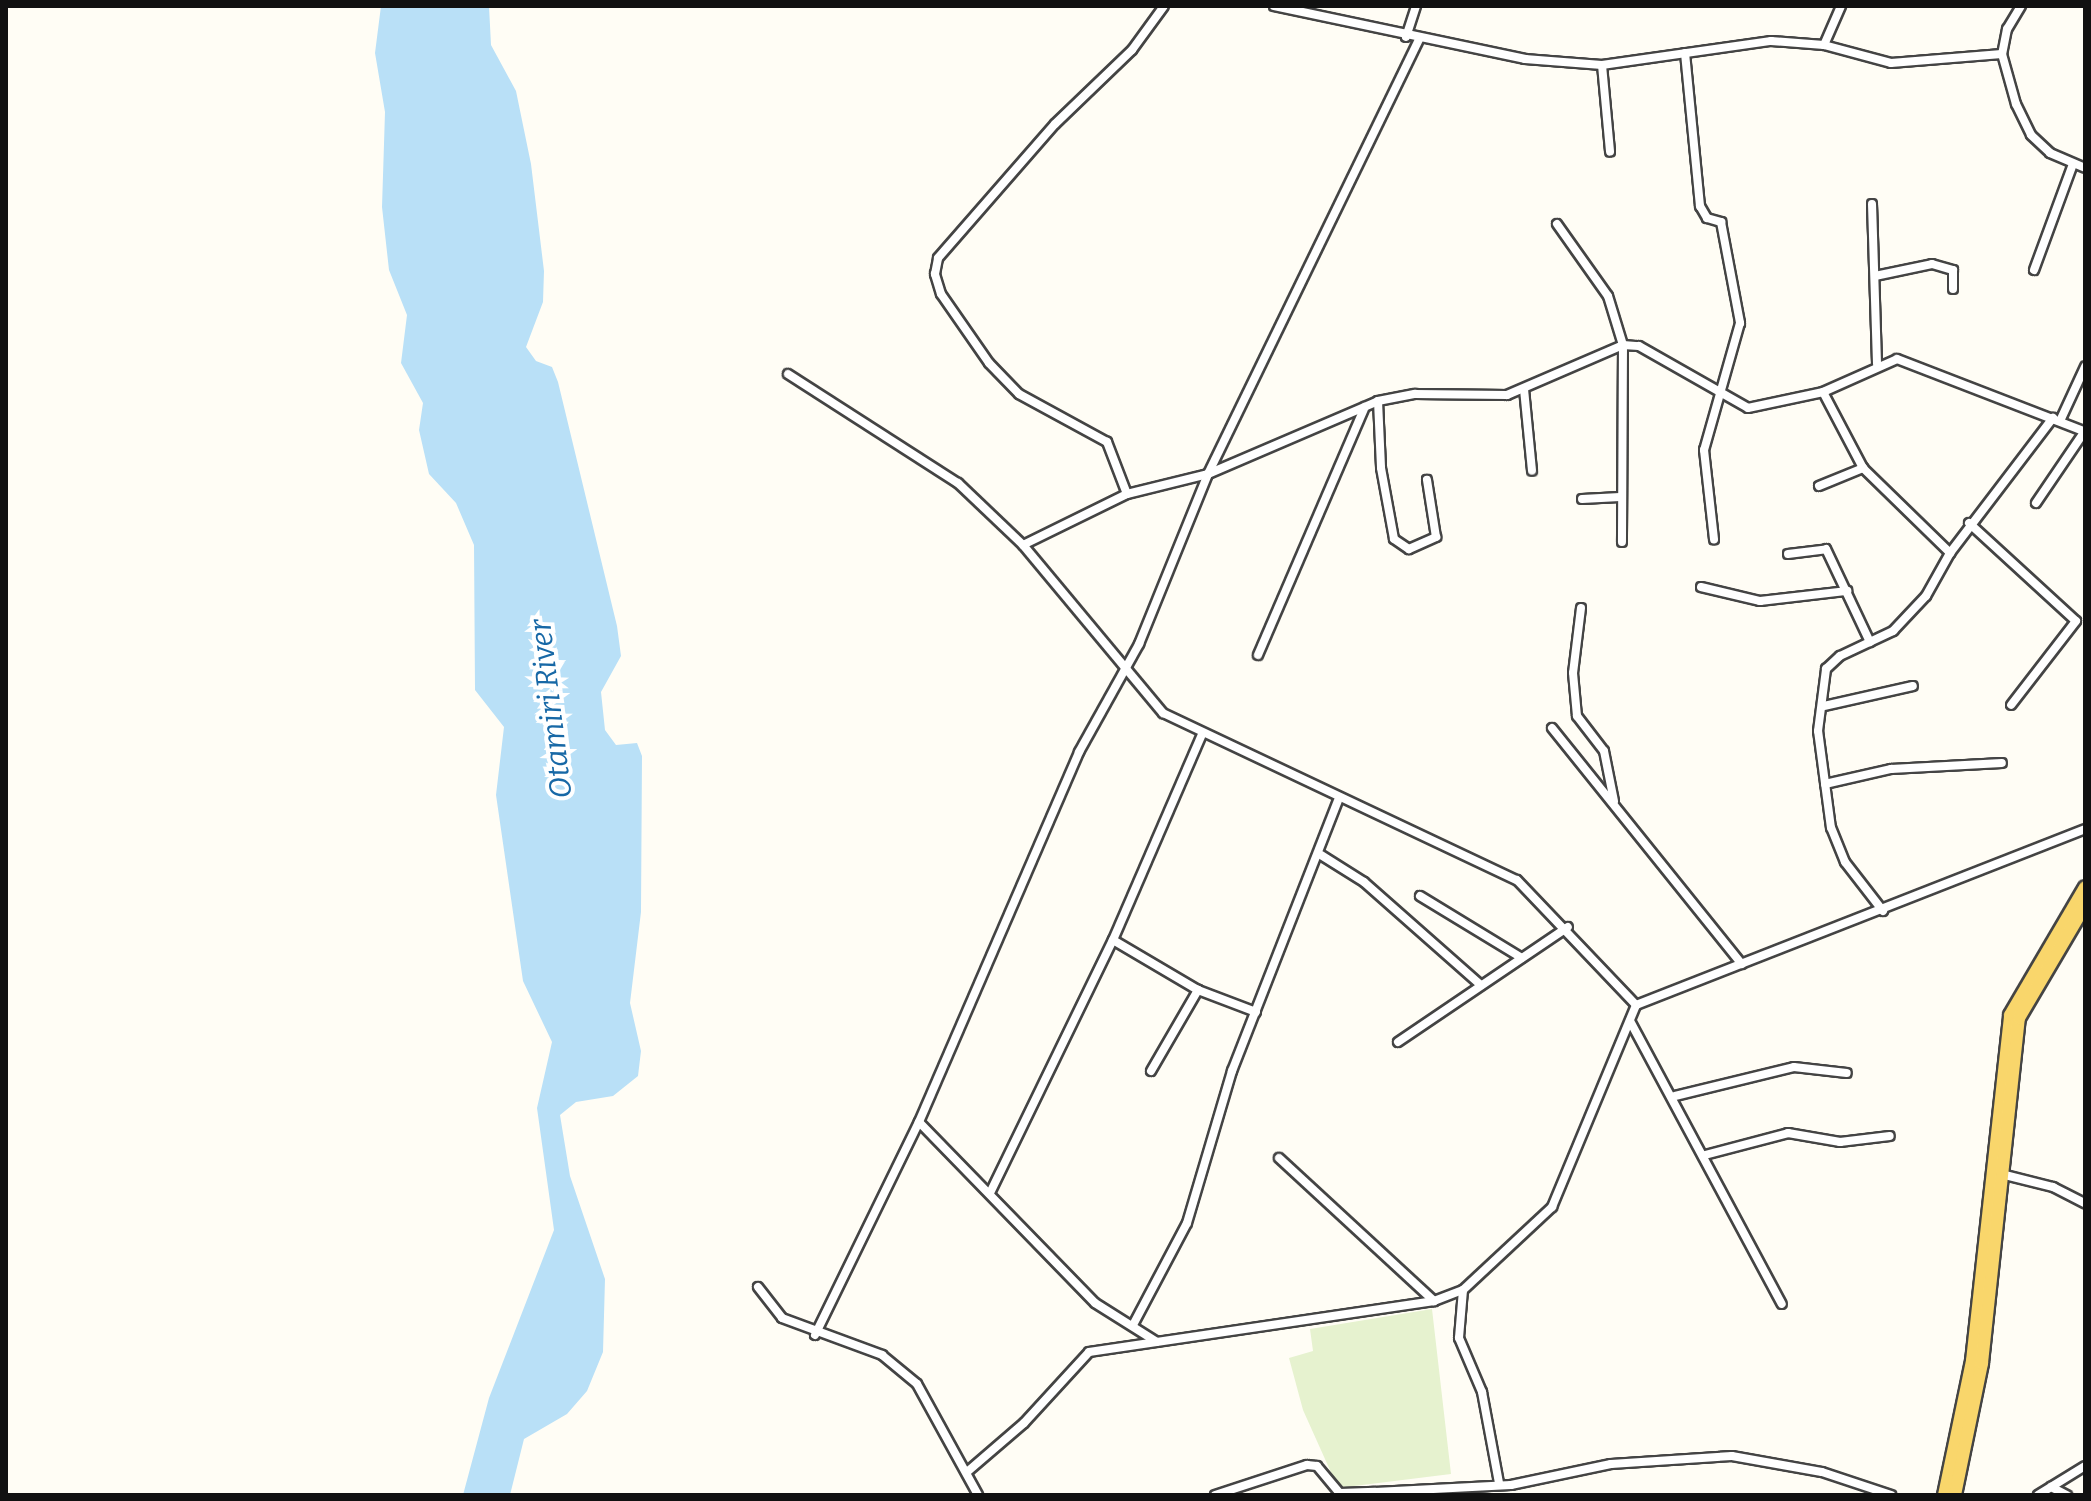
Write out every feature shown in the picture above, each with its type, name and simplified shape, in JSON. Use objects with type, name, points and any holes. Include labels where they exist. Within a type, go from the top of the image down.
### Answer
[{"type":"main road","points":[[1944,1495],[1972,1361],[2010,1015],[2085,887]]},
{"type":"main road","points":[[1955,1495],[1982,1363],[2019,1018],[2085,906]]},
{"type":"street","points":[[1127,494],[1107,442],[1019,394],[981,352],[941,294],[935,274],[938,258],[1055,124],[1123,59],[1164,6]]},
{"type":"street","points":[[1274,6],[1419,40],[1602,65],[1771,41],[1824,45],[1891,63],[2002,54]]},
{"type":"street","points":[[1406,37],[1416,6]]},
{"type":"street","points":[[1824,45],[1841,6]]},
{"type":"street","points":[[2021,6],[2007,29],[2002,54],[2031,135],[2073,164],[2085,168]]},
{"type":"street","points":[[815,1335],[919,1122],[1079,752],[1124,672],[1208,474],[1419,40]]},
{"type":"street","points":[[1685,53],[1700,206],[1707,218],[1721,222],[1740,323],[1704,450],[1714,539]]},
{"type":"street","points":[[1602,65],[1610,152]]},
{"type":"street","points":[[2034,270],[2073,164]]},
{"type":"street","points":[[1872,204],[1877,364]]},
{"type":"street","points":[[1557,224],[1608,296],[1623,345],[1622,542]]},
{"type":"street","points":[[1875,276],[1932,264],[1953,270],[1953,289]]},
{"type":"street","points":[[1023,545],[1127,494],[1208,474],[1378,401],[1415,394],[1489,397],[1524,389],[1623,345],[1639,346],[1748,408],[1823,392],[1877,364],[1913,360],[2085,431],[2036,503]]},
{"type":"street","points":[[1883,911],[1837,847],[1818,731],[1830,662],[1870,642],[1915,610],[1969,523],[2057,420],[2085,367]]},
{"type":"street","points":[[788,374],[958,483],[1023,545],[1154,705],[1202,734],[1338,801],[1517,880],[1568,927],[1636,1005]]},
{"type":"street","points":[[1524,389],[1532,471]]},
{"type":"street","points":[[1823,392],[1863,468],[1950,553]]},
{"type":"street","points":[[1378,401],[1394,539],[1409,549],[1436,537],[1427,480]]},
{"type":"street","points":[[1258,655],[1365,407]]},
{"type":"street","points":[[1819,486],[1863,468]]},
{"type":"street","points":[[1582,499],[1620,497]]},
{"type":"street","points":[[1969,523],[2076,621]]},
{"type":"street","points":[[1788,554],[1826,549],[1870,642]]},
{"type":"street","points":[[1701,587],[1760,601],[1847,591]]},
{"type":"street","points":[[1581,608],[1573,673],[1577,716],[1604,751],[1614,802]]},
{"type":"street","points":[[2011,705],[2085,611]]},
{"type":"street","points":[[1824,706],[1913,686]]},
{"type":"street","points":[[1552,728],[1742,964]]},
{"type":"street","points":[[990,1193],[1113,940],[1202,734]]},
{"type":"street","points":[[1825,784],[1891,769],[2002,763]]},
{"type":"street","points":[[1133,1325],[1187,1223],[1256,1012],[1321,855],[1338,801]]},
{"type":"street","points":[[967,1472],[1024,1423],[1082,1356],[1434,1301],[1463,1290],[1552,1207],[1636,1005],[1883,911],[2085,829]]},
{"type":"street","points":[[1321,855],[1364,882],[1481,985]]},
{"type":"street","points":[[1420,896],[1522,958]]},
{"type":"street","points":[[1398,1042],[1568,927]]},
{"type":"street","points":[[1113,940],[1198,990],[1256,1012]]},
{"type":"street","points":[[1151,1071],[1198,990]]},
{"type":"street","points":[[1630,1021],[1675,1096],[1782,1304]]},
{"type":"street","points":[[1675,1096],[1794,1067],[1847,1073]]},
{"type":"street","points":[[919,1122],[1095,1303],[1157,1342]]},
{"type":"street","points":[[1705,1155],[1788,1133],[1840,1142],[1890,1136]]},
{"type":"street","points":[[1279,1158],[1434,1301]]},
{"type":"street","points":[[2001,1174],[2085,1203]]},
{"type":"street","points":[[758,1287],[782,1318],[815,1335],[882,1355],[917,1384],[978,1495]]},
{"type":"street","points":[[1463,1290],[1459,1338],[1482,1392],[1499,1483]]},
{"type":"street","points":[[1215,1495],[1307,1465],[1317,1466],[1340,1493],[1499,1483],[1611,1464],[1742,1456],[1822,1472],[1891,1495]]},
{"type":"street","points":[[2038,1495],[2085,1466]]},
{"type":"street","points":[[2051,1487],[2067,1495]]},
{"type":"green space","points":[[1432,1309],[1451,1474],[1338,1488],[1303,1410],[1289,1358],[1313,1351],[1310,1329]]},
{"type":"water","name":"Otamiri River","points":[[381,6],[489,6],[491,45],[516,91],[531,164],[544,271],[543,302],[526,347],[536,361],[552,367],[558,382],[617,626],[621,656],[601,692],[605,730],[616,745],[637,743],[642,756],[641,912],[630,1003],[641,1051],[638,1076],[613,1096],[576,1102],[560,1115],[570,1176],[605,1279],[603,1352],[587,1391],[567,1414],[524,1439],[510,1495],[463,1495],[489,1398],[554,1230],[537,1108],[552,1042],[523,981],[496,795],[504,727],[475,690],[474,545],[456,503],[429,474],[419,430],[423,403],[401,363],[407,315],[389,270],[382,207],[385,112],[375,53]]}]
